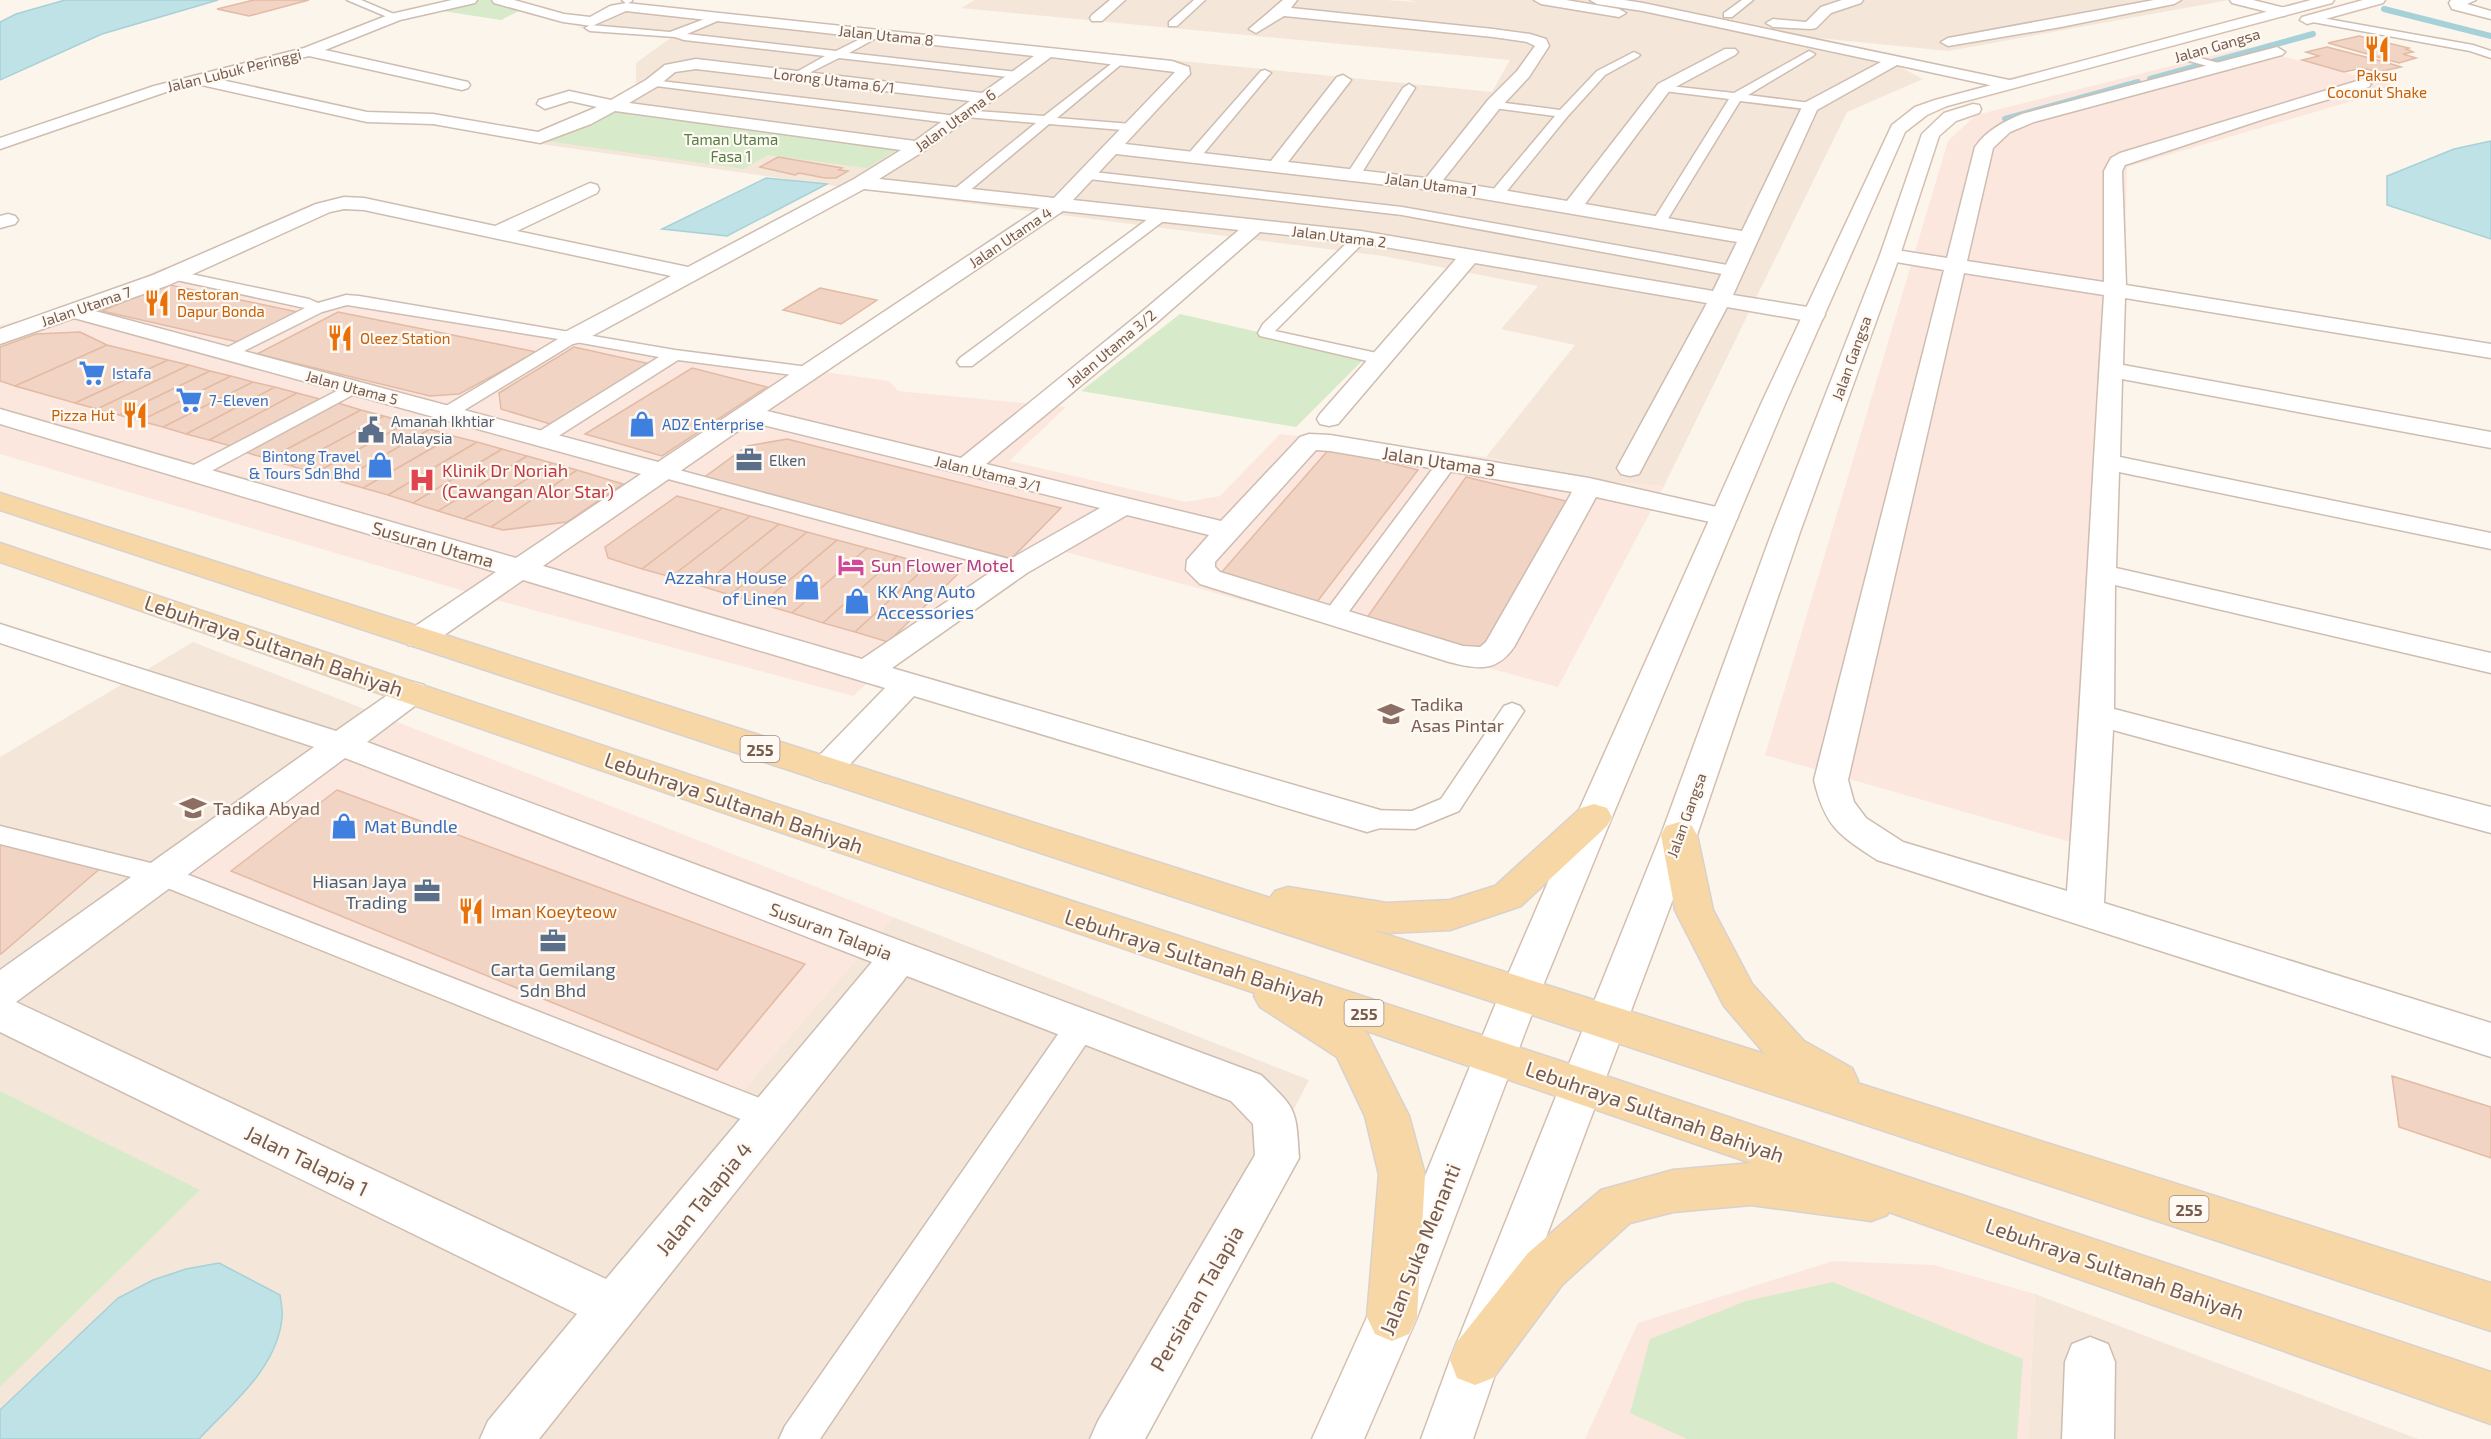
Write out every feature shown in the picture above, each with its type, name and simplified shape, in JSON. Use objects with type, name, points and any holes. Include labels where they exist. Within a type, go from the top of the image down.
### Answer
[{"type":"main road","name":"255","points":[[0,501],[825,770],[2491,1307]]},
{"type":"main road","name":"Lebuhraya Sultanah Bahiyah","points":[[0,552],[770,815],[1582,1086],[2491,1398]]},
{"type":"main road","points":[[1220,897],[1274,899],[1387,918],[1450,915],[1508,896],[1594,817]]},
{"type":"main road","points":[[1679,835],[1694,910],[1738,995],[1789,1053],[1887,1111]]},
{"type":"main road","points":[[1232,969],[1352,1045],[1387,1116],[1402,1175],[1392,1317]]},
{"type":"main road","points":[[1475,1360],[1545,1269],[1617,1205],[1673,1191],[1751,1184],[1942,1209]]},
{"type":"street","name":"Jalan Lubuk Peringgi","points":[[0,144],[120,101],[309,51],[396,17],[470,0]]},
{"type":"street","points":[[499,0],[591,25]]},
{"type":"street","points":[[1097,18],[1118,0]]},
{"type":"street","points":[[1541,0],[1646,5],[2008,84]]},
{"type":"street","points":[[1597,0],[1728,15],[1799,27],[1811,25],[1826,10],[1836,5],[1856,0]]},
{"type":"street","points":[[1948,42],[2061,23],[2174,0]]},
{"type":"street","points":[[2237,0],[2284,12]]},
{"type":"street","name":"Jalan Gangsa","points":[[1520,993],[1724,517],[1898,129],[1921,111],[1941,103],[2327,0]]},
{"type":"street","name":"Jalan Gangsa","points":[[2243,38],[2378,0]]},
{"type":"street","points":[[2468,5],[2491,15]]},
{"type":"street","points":[[1256,29],[1286,6],[1530,38],[1541,42],[1542,46],[1523,74],[1494,104],[1431,184]]},
{"type":"street","name":"Jalan Utama 8","points":[[591,25],[615,9],[626,7],[1120,60],[1172,66],[1183,70]]},
{"type":"street","points":[[309,51],[462,85]]},
{"type":"street","name":"Jalan Utama 6","points":[[861,183],[962,117],[1047,52]]},
{"type":"street","points":[[1573,207],[1664,87],[1731,52]]},
{"type":"street","points":[[2277,52],[2215,59],[2028,118],[1992,135],[1984,147],[1831,780],[1837,804],[1853,828],[1890,851],[2491,1040]]},
{"type":"street","name":"Jalan Gangsa","points":[[1582,1086],[1679,835],[1786,532],[1890,255],[1931,134],[1950,117],[1992,104],[2185,57],[2215,59]]},
{"type":"street","points":[[1630,468],[1720,299],[1810,107],[1897,59]]},
{"type":"street","name":"Lorong Utama 6/1","points":[[652,83],[670,68],[681,64],[696,64],[987,98]]},
{"type":"street","name":"Jalan Utama 4","points":[[419,638],[808,372],[1058,205],[1182,74],[1183,70]]},
{"type":"street","points":[[199,80],[367,117],[433,119],[540,138],[585,120],[652,83]]},
{"type":"street","points":[[1277,165],[1343,80]]},
{"type":"street","points":[[2085,911],[2097,715],[2101,573],[2115,289],[2113,171],[2117,162],[2126,157],[2363,84]]},
{"type":"street","points":[[544,104],[569,96],[613,106],[918,147]]},
{"type":"street","name":"Jalan Utama 1","points":[[1112,148],[1431,184],[1748,238]]},
{"type":"street","points":[[573,337],[861,183]]},
{"type":"street","name":"Jalan Utama 2","points":[[861,183],[1361,237],[1814,315]]},
{"type":"street","points":[[498,232],[590,189]]},
{"type":"street","name":"Jalan Utama 7","points":[[0,337],[75,312],[172,275],[322,208],[344,203],[364,204],[692,274]]},
{"type":"street","name":"Jalan Utama 3/2","points":[[966,467],[1146,320],[1255,226]]},
{"type":"street","points":[[1890,255],[2115,289],[2491,351]]},
{"type":"street","points":[[1329,419],[1470,256]]},
{"type":"street","name":"Jalan Utama 5","points":[[75,312],[664,472]]},
{"type":"street","points":[[2111,370],[2491,440]]},
{"type":"street","name":"Jalan Utama 3/1","points":[[749,414],[1227,531]]},
{"type":"street","name":"Susuran Utama","points":[[0,416],[1367,819]]},
{"type":"street","name":"Jalan Utama 3","points":[[1334,616],[1210,578],[1200,570],[1202,560],[1309,442],[1330,443],[1589,486],[1664,501],[1724,517]]},
{"type":"street","points":[[2108,462],[2491,541]]},
{"type":"street","points":[[1334,616],[1460,655],[1487,658],[1498,647],[1589,486]]},
{"type":"street","points":[[867,671],[1017,567],[1123,506]]},
{"type":"street","points":[[2101,573],[2491,663]]},
{"type":"street","name":"Susuran Talapia","points":[[0,633],[340,744],[1245,1088],[1275,1117],[1277,1158]]},
{"type":"street","points":[[825,770],[908,683]]},
{"type":"street","points":[[0,992],[413,692]]},
{"type":"street","points":[[2097,715],[2491,820]]},
{"type":"street","name":"Jalan Talapia 4","points":[[506,1439],[899,957]]},
{"type":"street","name":"Jalan Suka Menanti","points":[[1338,1439],[1392,1317],[1520,993]]},
{"type":"street","name":"Jalan Talapia 1","points":[[0,1013],[614,1307]]},
{"type":"street","points":[[1447,1439],[1475,1360],[1582,1086]]},
{"type":"street","name":"Persiaran Talapia","points":[[1116,1439],[1277,1158]]},
{"type":"street","points":[[2088,1439],[2090,1362]]},
{"type":"lane","points":[[352,0],[396,17]]},
{"type":"lane","points":[[1173,24],[1200,0]]},
{"type":"lane","points":[[1728,15],[1748,0]]},
{"type":"lane","points":[[591,25],[662,35],[676,34],[718,17]]},
{"type":"lane","points":[[2312,19],[2473,48],[2491,55]]},
{"type":"lane","points":[[676,34],[684,37],[1017,75]]},
{"type":"lane","points":[[797,76],[876,34]]},
{"type":"lane","points":[[1659,222],[1736,97],[1809,54]]},
{"type":"lane","points":[[1497,194],[1563,114],[1601,73],[1634,56]]},
{"type":"lane","points":[[957,194],[1120,60]]},
{"type":"lane","points":[[1194,156],[1265,73]]},
{"type":"lane","points":[[652,83],[962,117],[1048,120],[1131,128]]},
{"type":"lane","points":[[1664,87],[1810,107]]},
{"type":"lane","points":[[1354,174],[1409,88]]},
{"type":"lane","points":[[1494,104],[1563,114]]},
{"type":"lane","points":[[1085,175],[1402,212],[1733,271]]},
{"type":"lane","points":[[966,362],[1161,216]]},
{"type":"lane","points":[[1361,237],[1269,327],[1266,333],[1380,359]]},
{"type":"lane","points":[[172,275],[309,304],[316,309]]},
{"type":"lane","points":[[230,353],[316,309],[346,300],[443,314],[675,355],[808,372]]},
{"type":"lane","points":[[447,413],[573,337]]},
{"type":"lane","points":[[542,438],[675,355]]},
{"type":"lane","points":[[193,473],[354,387]]},
{"type":"lane","points":[[1334,616],[1447,463]]},
{"type":"lane","points":[[664,472],[1017,567]]},
{"type":"lane","points":[[1367,819],[1415,820],[1450,805],[1512,711]]},
{"type":"lane","points":[[0,835],[161,875],[769,1116]]},
{"type":"lane","points":[[798,1439],[1081,1026]]},
{"type":"shaded area","points":[[975,0],[1386,0],[1417,2],[1408,0],[2229,0],[1948,51],[1818,38],[1878,55],[1923,79],[1847,112],[1664,486],[1582,480],[1486,457],[1575,345],[1501,329],[1538,286],[1383,256],[864,190],[526,142],[603,107],[636,88],[636,63],[672,37],[579,28],[608,8],[941,37],[1492,92],[1510,60],[961,8]]},
{"type":"shaded area","points":[[2247,47],[2400,87],[2127,167],[2109,853],[1765,755],[1948,141],[1976,115]]},
{"type":"shaded area","points":[[164,267],[321,301],[344,295],[682,352],[889,381],[898,391],[1066,407],[1009,461],[1186,502],[1220,496],[1280,434],[1486,457],[1582,480],[1664,486],[1558,687],[1062,551],[903,651],[853,696],[481,596],[0,454],[0,325],[69,310],[105,297]]},
{"type":"shaded area","points":[[193,642],[372,712],[743,1090],[893,917],[1309,1080],[1125,1439],[0,1439],[0,757]]},
{"type":"shaded area","points":[[372,712],[893,917],[743,1090],[157,863]]},
{"type":"shaded area","points":[[1833,1261],[1934,1265],[2035,1294],[2028,1439],[1585,1439],[1638,1323]]},
{"type":"shaded area","points":[[2035,1294],[2418,1439],[2028,1439]]},
{"type":"green space","points":[[477,0],[495,0],[523,9],[501,20],[436,10]]},
{"type":"green space","name":"Taman Utama Fasa 1","points":[[616,112],[896,150],[867,168],[768,155],[744,169],[547,141]]},
{"type":"green space","points":[[1180,314],[1366,357],[1296,427],[1081,391]]},
{"type":"green space","points":[[0,1091],[200,1190],[0,1387]]},
{"type":"green space","points":[[1833,1282],[2023,1359],[2017,1439],[1687,1439],[1630,1413],[1650,1339],[1746,1301]]},
{"type":"water","points":[[65,0],[218,0],[102,34],[0,80],[0,22],[16,14]]},
{"type":"water","points":[[2491,141],[2491,239],[2387,205],[2387,176],[2454,149]]},
{"type":"water","points":[[766,178],[827,184],[727,236],[662,229]]},
{"type":"water","points":[[219,1263],[280,1295],[282,1318],[271,1354],[262,1369],[238,1399],[199,1439],[0,1439],[0,1410],[118,1298],[153,1280],[186,1269]]},
{"type":"building","points":[[254,0],[309,0],[249,16],[217,9]]},
{"type":"building","points":[[2359,36],[2409,48],[2406,49],[2413,52],[2403,54],[2416,58],[2399,63],[2328,43]]},
{"type":"building","points":[[2327,47],[2401,67],[2379,72],[2362,68],[2344,72],[2302,60],[2319,56],[2306,52]]},
{"type":"building","points":[[778,157],[848,171],[836,178],[825,178],[799,173],[795,175],[760,167]]},
{"type":"building","points":[[165,284],[298,312],[238,342],[102,311]]},
{"type":"building","points":[[820,288],[877,300],[841,324],[783,310]]},
{"type":"building","points":[[338,312],[537,352],[459,394],[430,396],[257,354]]},
{"type":"building","points":[[80,332],[107,345],[15,386],[0,381],[0,347],[36,334]]},
{"type":"building","name":"Istafa","points":[[107,345],[168,360],[75,403],[15,386]]},
{"type":"building","points":[[574,347],[655,365],[550,424],[501,409],[499,393]]},
{"type":"building","points":[[168,360],[189,365],[97,409],[75,403]]},
{"type":"building","points":[[189,365],[210,371],[119,415],[97,409]]},
{"type":"building","points":[[692,368],[767,387],[662,456],[585,434]]},
{"type":"building","points":[[210,371],[231,376],[140,421],[119,415]]},
{"type":"building","points":[[231,376],[253,382],[163,427],[140,421]]},
{"type":"building","points":[[253,382],[275,387],[186,434],[163,427]]},
{"type":"building","points":[[275,387],[297,393],[209,440],[186,434]]},
{"type":"building","points":[[297,393],[320,399],[231,446],[209,440]]},
{"type":"building","points":[[338,403],[361,410],[268,459],[245,452]]},
{"type":"building","points":[[361,410],[384,416],[291,466],[268,459]]},
{"type":"building","points":[[384,416],[407,423],[315,473],[291,466]]},
{"type":"building","points":[[407,423],[430,429],[339,481],[315,473]]},
{"type":"building","points":[[430,429],[453,436],[363,488],[339,481]]},
{"type":"building","points":[[453,436],[477,442],[388,495],[363,488]]},
{"type":"building","points":[[787,439],[1061,508],[1010,560],[702,479],[747,446]]},
{"type":"building","points":[[477,442],[502,449],[413,503],[388,495]]},
{"type":"building","points":[[1330,448],[1418,470],[1317,602],[1220,574]]},
{"type":"building","points":[[502,449],[527,456],[438,511],[413,503]]},
{"type":"building","points":[[527,456],[552,463],[464,519],[438,511]]},
{"type":"building","points":[[552,463],[577,470],[491,527],[464,519]]},
{"type":"building","points":[[577,470],[623,484],[567,522],[503,530],[491,527]]},
{"type":"building","points":[[1466,477],[1570,502],[1481,652],[1366,619]]},
{"type":"building","points":[[677,496],[722,508],[642,569],[608,558],[605,547]]},
{"type":"building","points":[[722,508],[750,516],[671,577],[642,569]]},
{"type":"building","points":[[750,516],[779,524],[701,586],[671,577]]},
{"type":"building","points":[[779,524],[807,532],[730,595],[701,586]]},
{"type":"building","points":[[807,532],[837,540],[761,604],[730,595]]},
{"type":"building","points":[[837,540],[867,548],[792,613],[761,604]]},
{"type":"building","points":[[867,548],[897,556],[823,623],[792,613]]},
{"type":"building","points":[[897,556],[928,565],[855,632],[823,623]]},
{"type":"building","points":[[928,565],[959,573],[888,642],[855,632]]},
{"type":"building","points":[[337,790],[805,964],[717,1070],[231,871]]},
{"type":"building","points":[[0,844],[103,866],[1,954],[0,954]]},
{"type":"building","points":[[2392,1076],[2491,1107],[2491,1158],[2399,1127]]},
{"type":"waterway","points":[[2384,9],[2491,36]]},
{"type":"waterway","points":[[2150,79],[2313,34]]},
{"type":"waterway","points":[[2005,119],[2138,82]]},
{"type":"place","name":"Paksu Coconut Shake","points":[[2377,49]]},
{"type":"place","name":"Restoran Dapur Bonda","points":[[157,303]]},
{"type":"place","name":"Oleez Station","points":[[340,338]]},
{"type":"place","name":"Istafa","points":[[92,373]]},
{"type":"place","name":"7-Eleven","points":[[189,400]]},
{"type":"place","name":"Pizza Hut","points":[[135,415]]},
{"type":"place","name":"ADZ Enterprise","points":[[642,424]]},
{"type":"place","name":"Amanah Ikhtiar Malaysia","points":[[371,430]]},
{"type":"place","name":"Elken","points":[[749,460]]},
{"type":"place","name":"Bintong Travel & Tours Sdn Bhd","points":[[380,465]]},
{"type":"place","name":"Klinik Dr Noriah (Cawangan Alor Star)","points":[[422,480]]},
{"type":"place","name":"Sun Flower Motel","points":[[851,565]]},
{"type":"place","name":"Azzahra House of Linen","points":[[807,587]]},
{"type":"place","name":"KK Ang Auto Accessories","points":[[857,601]]},
{"type":"place","name":"Tadika Asas Pintar","points":[[1391,714]]},
{"type":"place","name":"Tadika Abyad","points":[[193,808]]},
{"type":"place","name":"Mat Bundle","points":[[344,826]]},
{"type":"place","name":"Hiasan Jaya Trading","points":[[427,891]]},
{"type":"place","name":"Iman Koeyteow","points":[[471,911]]},
{"type":"place","name":"Carta Gemilang Sdn Bhd","points":[[553,941]]}]
